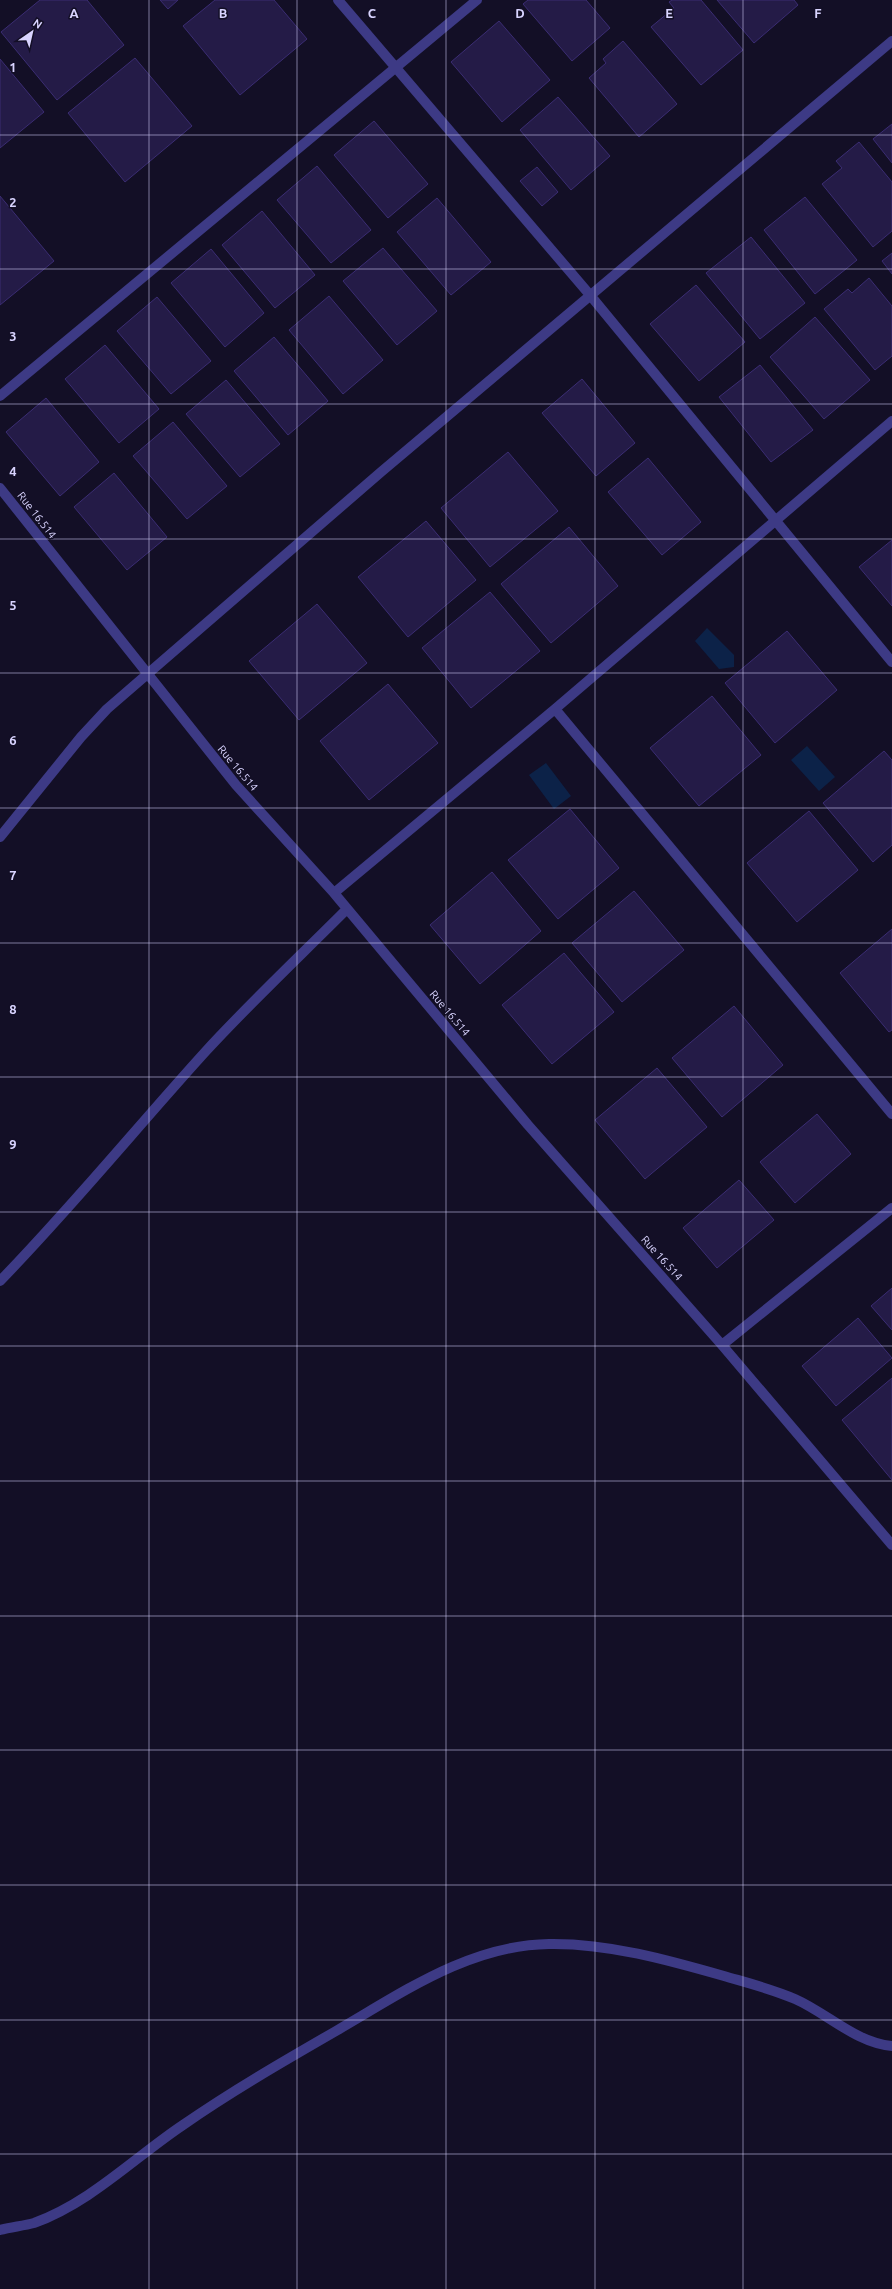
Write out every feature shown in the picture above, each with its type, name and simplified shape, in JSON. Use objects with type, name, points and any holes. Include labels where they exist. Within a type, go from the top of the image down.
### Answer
[{"type":"street","points":[[338,0],[398,68],[590,295],[776,519],[892,662]]},
{"type":"street","points":[[0,396],[398,68],[477,0]]},
{"type":"street","points":[[0,837],[81,737],[107,709],[590,295],[892,41]]},
{"type":"street","points":[[334,893],[555,709],[892,421]]},
{"type":"street","name":"Rue 16.514","points":[[0,488],[236,785],[334,893],[528,1125],[722,1345],[892,1545]]},
{"type":"street","points":[[555,709],[892,1114]]},
{"type":"street","points":[[0,1281],[48,1231],[206,1052],[248,1007],[347,909]]},
{"type":"street","points":[[722,1345],[892,1208]]},
{"type":"street","points":[[0,2230],[33,2223],[66,2208],[102,2184],[182,2125],[253,2079],[416,1984],[463,1962],[497,1950],[527,1945],[580,1944],[667,1959],[784,1994],[815,2009],[869,2042],[892,2046]]},
{"type":"water","points":[[707,628],[734,655],[734,667],[719,669],[695,641]]},
{"type":"water","points":[[807,746],[835,777],[819,791],[791,760]]},
{"type":"water","points":[[546,763],[571,796],[554,809],[529,775]]},
{"type":"building","points":[[40,0],[87,0],[124,45],[57,100],[1,32]]},
{"type":"building","points":[[160,0],[178,0],[168,9]]},
{"type":"building","points":[[215,0],[274,0],[307,39],[240,95],[183,26]]},
{"type":"building","points":[[528,0],[586,0],[610,28],[572,61],[523,4]]},
{"type":"building","points":[[672,0],[701,0],[743,50],[701,85],[651,27],[674,8],[669,2]]},
{"type":"building","points":[[717,0],[794,0],[798,5],[754,43]]},
{"type":"building","points":[[499,21],[550,80],[502,122],[451,62]]},
{"type":"building","points":[[623,41],[677,104],[639,137],[589,78],[606,63],[603,59]]},
{"type":"building","points":[[135,58],[192,126],[125,182],[68,113]]},
{"type":"building","points":[[0,59],[44,112],[0,148]]},
{"type":"building","points":[[558,97],[610,156],[571,190],[520,130]]},
{"type":"building","points":[[374,121],[428,184],[388,218],[334,155]]},
{"type":"building","points":[[892,124],[892,163],[873,139]]},
{"type":"building","points":[[859,142],[892,182],[892,231],[873,247],[822,184],[842,168],[836,161]]},
{"type":"building","points":[[317,166],[371,230],[331,263],[277,200]]},
{"type":"building","points":[[537,167],[558,192],[542,206],[520,181]]},
{"type":"building","points":[[0,196],[54,261],[0,305]]},
{"type":"building","points":[[805,197],[857,260],[815,294],[764,230]]},
{"type":"building","points":[[437,198],[491,262],[451,295],[397,232]]},
{"type":"building","points":[[262,211],[315,275],[275,308],[222,245]]},
{"type":"building","points":[[751,237],[805,303],[760,339],[706,273]]},
{"type":"building","points":[[383,248],[437,311],[397,345],[343,281]]},
{"type":"building","points":[[211,249],[264,313],[225,347],[171,283]]},
{"type":"building","points":[[892,253],[892,274],[882,261]]},
{"type":"building","points":[[869,278],[892,306],[892,356],[875,370],[824,309],[848,289],[852,293]]},
{"type":"building","points":[[696,285],[745,342],[699,381],[650,324]]},
{"type":"building","points":[[329,296],[383,360],[343,394],[289,330]]},
{"type":"building","points":[[157,297],[211,361],[171,394],[117,331]]},
{"type":"building","points":[[815,317],[870,380],[824,419],[770,357]]},
{"type":"building","points":[[274,337],[328,401],[288,435],[234,371]]},
{"type":"building","points":[[105,345],[159,409],[119,443],[65,379]]},
{"type":"building","points":[[760,365],[813,430],[771,462],[719,397]]},
{"type":"building","points":[[582,379],[635,443],[596,476],[542,413]]},
{"type":"building","points":[[226,380],[280,444],[240,477],[186,414]]},
{"type":"building","points":[[46,398],[99,462],[60,496],[6,432]]},
{"type":"building","points":[[173,422],[227,486],[187,519],[133,456]]},
{"type":"building","points":[[508,452],[558,511],[490,567],[441,508]]},
{"type":"building","points":[[648,458],[701,522],[662,555],[608,492]]},
{"type":"building","points":[[114,473],[167,537],[127,570],[74,507]]},
{"type":"building","points":[[426,521],[476,580],[408,637],[358,577]]},
{"type":"building","points":[[569,527],[618,586],[551,643],[501,584]]},
{"type":"building","points":[[892,540],[892,606],[859,567]]},
{"type":"building","points":[[490,592],[540,651],[471,708],[422,648]]},
{"type":"building","points":[[317,604],[367,663],[299,720],[249,661]]},
{"type":"building","points":[[787,631],[837,690],[775,743],[725,683]]},
{"type":"building","points":[[388,684],[438,743],[369,800],[320,741]]},
{"type":"building","points":[[712,696],[761,755],[699,806],[650,748]]},
{"type":"building","points":[[884,751],[892,760],[892,845],[873,862],[823,803]]},
{"type":"building","points":[[570,809],[619,868],[558,919],[508,860]]},
{"type":"building","points":[[809,811],[858,870],[797,922],[747,863]]},
{"type":"building","points":[[492,872],[541,931],[480,984],[430,925]]},
{"type":"building","points":[[634,891],[684,950],[622,1002],[572,943]]},
{"type":"building","points":[[892,929],[892,1030],[889,1032],[840,973]]},
{"type":"building","points":[[564,953],[614,1012],[552,1064],[502,1005]]},
{"type":"building","points":[[734,1006],[783,1065],[722,1117],[672,1058]]},
{"type":"building","points":[[657,1068],[707,1127],[645,1179],[595,1120]]},
{"type":"building","points":[[817,1114],[851,1154],[795,1203],[760,1162]]},
{"type":"building","points":[[739,1180],[774,1220],[717,1268],[683,1228]]},
{"type":"building","points":[[892,1288],[892,1330],[871,1306]]},
{"type":"building","points":[[858,1318],[892,1358],[836,1406],[802,1366]]},
{"type":"building","points":[[892,1378],[892,1480],[842,1420]]}]
